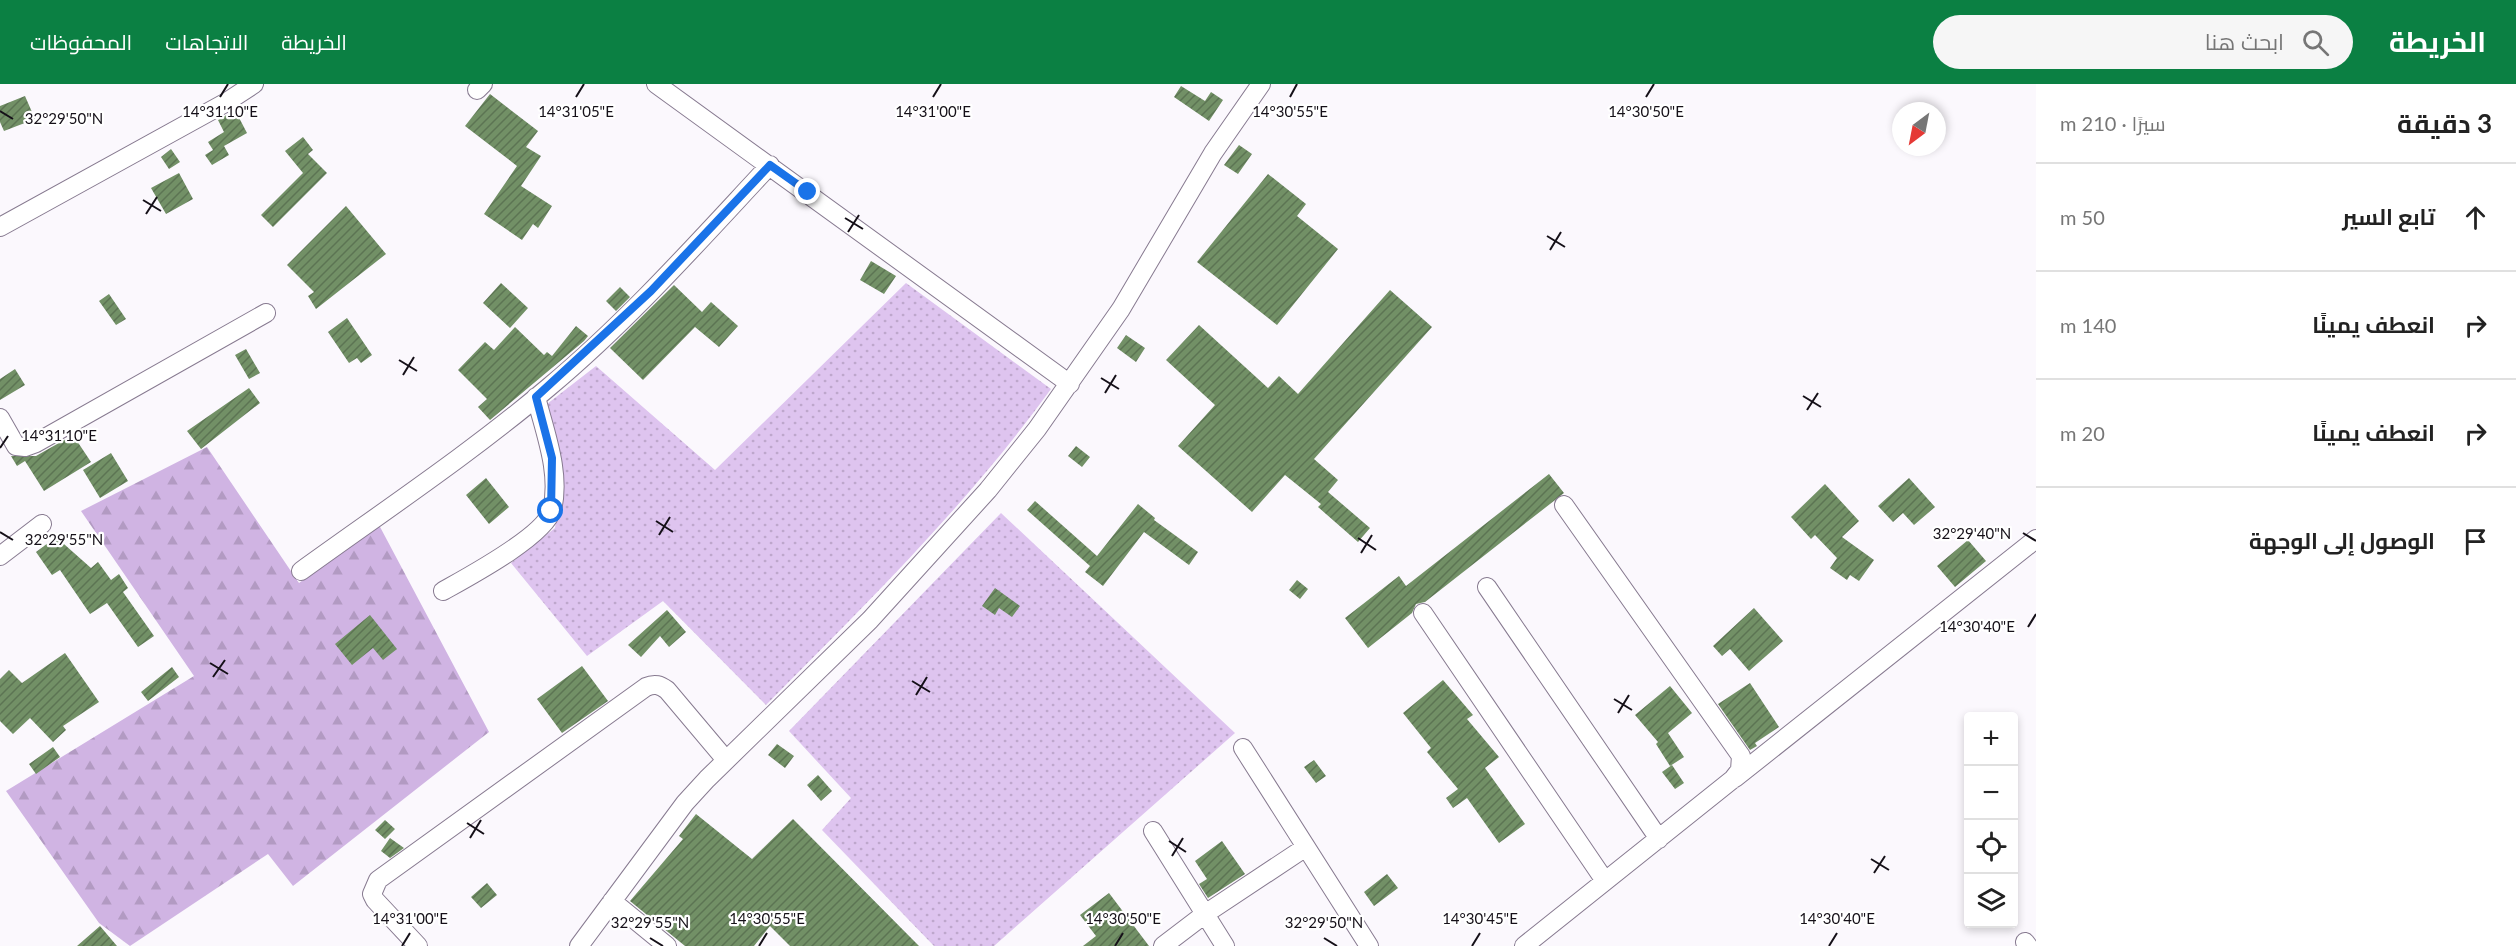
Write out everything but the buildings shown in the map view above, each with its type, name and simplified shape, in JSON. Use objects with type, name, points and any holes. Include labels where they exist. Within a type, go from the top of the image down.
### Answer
[{"type":"street","points":[[0,227],[225,103],[254,84]]},
{"type":"street","points":[[656,84],[1070,384]]},
{"type":"street","points":[[579,946],[685,803],[870,620],[988,490],[1070,384],[1121,309],[1213,153],[1261,84]]},
{"type":"street","points":[[301,571],[444,468],[536,397],[651,291],[770,165]]},
{"type":"street","points":[[0,418],[16,446],[25,447],[36,443],[266,313]]},
{"type":"street","points":[[443,591],[496,560],[545,524],[551,511],[552,458],[536,397]]},
{"type":"street","points":[[1564,505],[1741,756],[1740,770],[1733,779]]},
{"type":"street","points":[[0,556],[42,524]]},
{"type":"street","points":[[1524,946],[2036,539]]},
{"type":"street","points":[[1487,587],[1659,839]]},
{"type":"street","points":[[1423,613],[1605,881]]},
{"type":"street","points":[[418,946],[375,900],[372,894],[378,880],[646,687],[653,684],[660,685],[667,690],[726,760]]},
{"type":"street","points":[[1243,748],[1369,946]]},
{"type":"street","points":[[1153,831],[1225,946]]},
{"type":"street","points":[[1163,946],[1205,914],[1305,847]]},
{"type":"street","points":[[612,901],[668,946]]},
{"type":"shaded area","points":[[906,283],[1051,389],[986,473],[915,552],[766,705],[663,601],[587,656],[511,563],[555,528],[562,480],[547,404],[596,366],[715,470]]},
{"type":"shaded area","points":[[1001,513],[1235,733],[994,946],[934,946],[822,830],[851,798],[789,731]]},
{"type":"green space","points":[[207,447],[299,583],[379,525],[489,732],[293,886],[268,854],[130,946],[99,923],[6,791],[194,676],[81,511]]},
{"type":"route","points":[[551,511],[554,487],[552,458],[536,397],[550,387],[651,291],[770,165],[808,192]]}]
